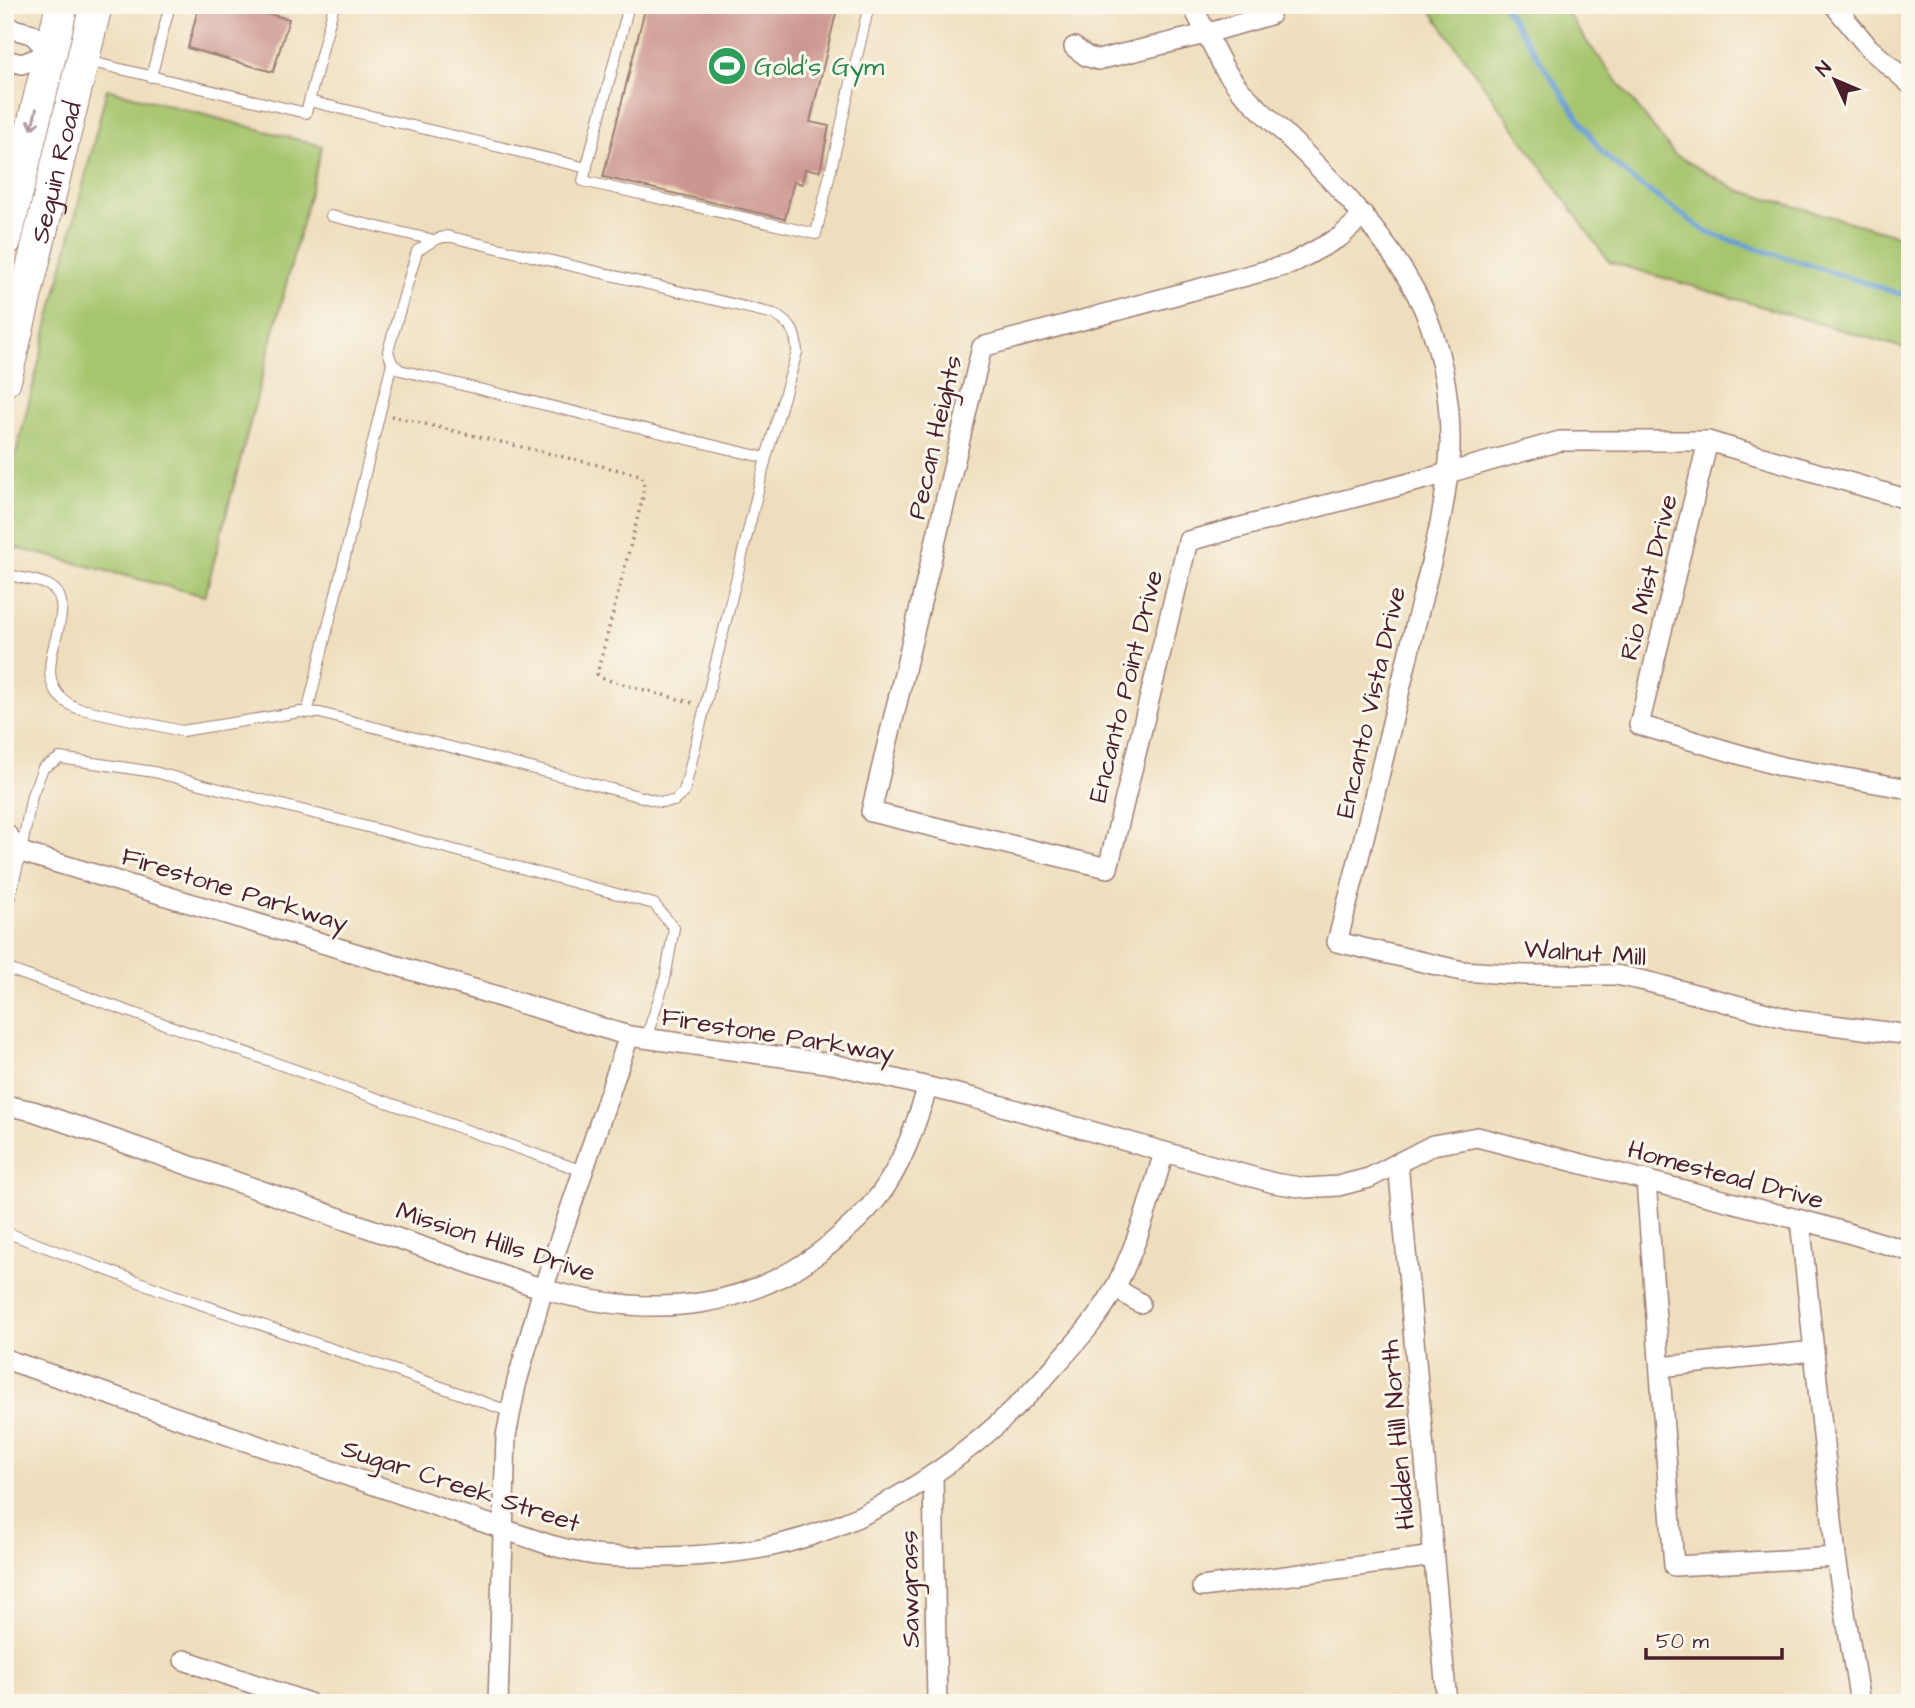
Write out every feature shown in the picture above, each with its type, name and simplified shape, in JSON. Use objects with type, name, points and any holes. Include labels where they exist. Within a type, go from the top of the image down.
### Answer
[{"type":"main road","name":"Seguin Road","points":[[5,241],[62,5]]},
{"type":"main road","points":[[65,133],[60,66],[50,53],[68,37],[89,5]]},
{"type":"main road","name":"Seguin Road","points":[[5,380],[96,5]]},
{"type":"street","points":[[1192,5],[1225,70],[1240,90],[1364,215],[1417,295],[1443,370],[1450,444],[1448,473]]},
{"type":"street","points":[[1834,5],[1870,48],[1910,84]]},
{"type":"street","points":[[1074,47],[1098,60],[1270,15]]},
{"type":"street","points":[[5,27],[33,34],[50,53],[22,64],[5,60]]},
{"type":"street","name":"Pecan Heights","points":[[871,813],[982,347],[1291,264],[1340,237],[1364,215]]},
{"type":"street","name":"Encanto Point Drive","points":[[871,813],[1108,868],[1188,541],[1560,441],[1708,441],[1910,499]]},
{"type":"street","name":"Rio Mist Drive","points":[[1708,441],[1639,725],[1783,767],[1910,789]]},
{"type":"street","name":"Encanto Vista Drive","points":[[1337,942],[1366,833],[1438,529],[1448,473]]},
{"type":"street","points":[[5,832],[8,832],[13,857]]},
{"type":"street","name":"Firestone Parkway","points":[[13,857],[638,1038],[833,1064],[928,1087],[1274,1182],[1306,1188],[1338,1186],[1369,1178],[1433,1145],[1477,1137],[1529,1150]]},
{"type":"street","name":"Walnut Mill","points":[[1337,942],[1462,971],[1524,975],[1616,975],[1793,1020],[1910,1035]]},
{"type":"street","points":[[498,1703],[506,1436],[511,1412],[543,1289],[583,1171],[638,1038]]},
{"type":"street","name":"Mission Hills Drive","points":[[5,1105],[33,1111],[543,1289],[614,1304],[673,1307],[730,1296],[784,1275],[832,1243],[872,1204],[888,1184],[915,1127],[928,1087]]},
{"type":"street","name":"Homestead Drive","points":[[1529,1150],[1909,1251]]},
{"type":"street","name":"Sugar Creek Street","points":[[5,1359],[550,1545],[596,1555],[688,1556],[740,1552],[808,1536],[864,1513],[933,1475],[1006,1419],[1077,1342],[1115,1288],[1141,1229],[1164,1152]]},
{"type":"street","name":"Hidden Hill North","points":[[1398,1163],[1447,1703]]},
{"type":"street","points":[[1646,1180],[1674,1566],[1836,1557]]},
{"type":"street","points":[[1800,1220],[1836,1557],[1860,1703]]},
{"type":"street","points":[[1115,1288],[1140,1303]]},
{"type":"street","points":[[1660,1367],[1814,1351]]},
{"type":"street","name":"Sawgrass","points":[[933,1475],[937,1703]]},
{"type":"street","points":[[1202,1587],[1434,1556]]},
{"type":"street","points":[[184,1660],[309,1703]]},
{"type":"lane","points":[[151,77],[170,5]]},
{"type":"lane","points":[[83,60],[306,113],[334,5]]},
{"type":"lane","points":[[629,5],[583,181],[816,234],[869,5]]},
{"type":"lane","points":[[309,101],[587,168]]},
{"type":"lane","points":[[331,216],[434,240]]},
{"type":"lane","points":[[5,574],[48,585],[57,593],[62,609],[48,675],[53,690],[64,702],[77,708],[182,731],[320,713],[661,802],[674,801],[684,792],[766,458],[797,352],[796,339],[789,323],[774,314],[447,236],[434,240],[417,251],[388,351],[392,363],[307,713]]},
{"type":"lane","points":[[392,363],[400,369],[766,458]]},
{"type":"lane","points":[[5,918],[13,857],[43,768],[60,758],[154,772],[654,904],[674,928],[665,979],[638,1038]]},
{"type":"lane","points":[[5,968],[583,1171]]},
{"type":"lane","points":[[5,1232],[174,1295],[511,1412]]},
{"type":"path","points":[[379,414],[640,475],[644,480],[643,497],[597,674],[604,679],[705,706]]},
{"type":"green space","points":[[1427,5],[1562,5],[1587,42],[1674,154],[1738,190],[1910,239],[1910,350],[1609,262]]},
{"type":"green space","points":[[107,89],[322,146],[205,596],[5,545],[5,498]]},
{"type":"building","points":[[199,5],[230,5],[289,19],[273,72],[188,48]]},
{"type":"building","name":"Gold's Gym","points":[[646,5],[822,5],[837,9],[810,122],[829,126],[820,171],[805,169],[802,184],[794,181],[785,219],[603,177]]},
{"type":"waterway","points":[[1503,5],[1601,151],[1633,180],[1708,233],[1910,297]]},
{"type":"place","name":"Gold's Gym","points":[[727,66]]}]
